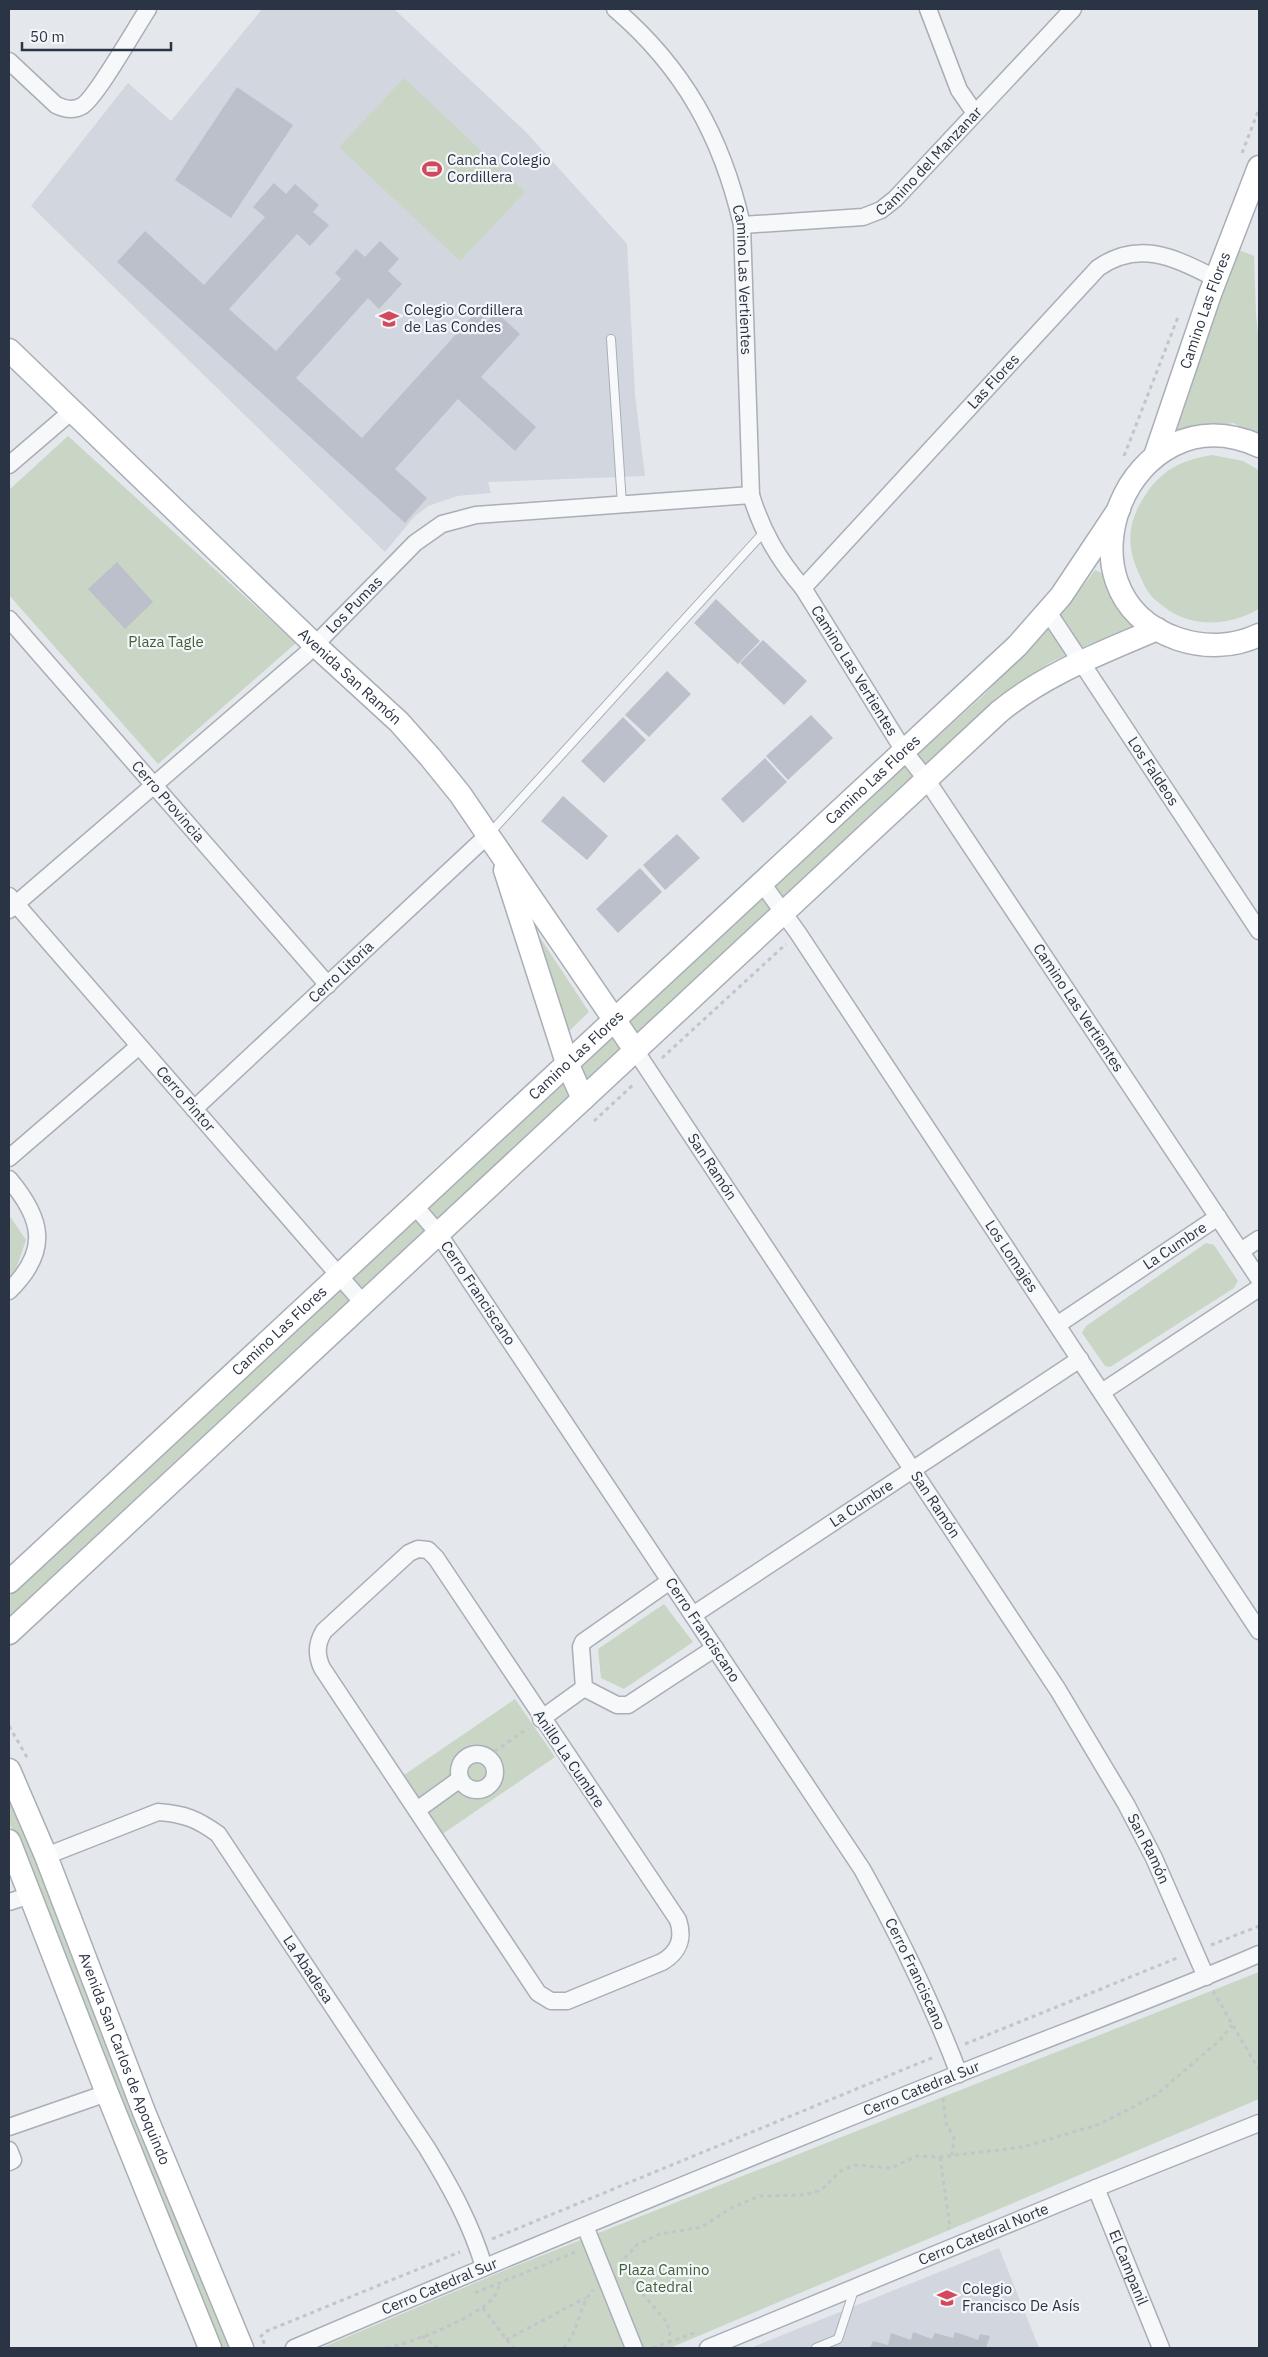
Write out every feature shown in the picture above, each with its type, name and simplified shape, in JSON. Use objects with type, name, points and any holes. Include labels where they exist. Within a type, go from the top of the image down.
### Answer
[{"type":"street","points":[[9,61],[56,105],[68,110],[83,106],[89,101],[148,9]]},
{"type":"street","name":"Camino Las Vertientes","points":[[615,9],[659,51],[698,106],[725,164],[742,225],[751,495],[764,532],[802,588],[904,751],[926,779],[1259,1279]]},
{"type":"street","points":[[928,9],[959,90],[975,113]]},
{"type":"street","name":"Camino del Manzanar","points":[[742,225],[864,218],[882,210],[895,199],[1073,9]]},
{"type":"street","name":"Camino Las Flores","points":[[1155,456],[1168,412],[1215,278],[1249,164]]},
{"type":"street","name":"Las Flores","points":[[802,588],[1098,268],[1119,255],[1147,252],[1196,269],[1215,278]]},
{"type":"street","name":"Avenida San Ramón","points":[[9,350],[315,645],[367,692],[430,757],[494,841],[635,1050]]},
{"type":"street","points":[[9,465],[72,411]]},
{"type":"street","points":[[1259,446],[1232,437],[1205,436],[1178,443],[1155,456],[1139,471],[1131,483],[1112,528],[1110,547],[1112,567],[1118,585],[1128,603],[1141,617],[1157,629],[1171,637],[1202,645],[1233,644],[1259,650]]},
{"type":"street","name":"Los Pumas","points":[[11,903],[153,785],[315,645],[415,542],[442,524],[476,515],[751,495]]},
{"type":"street","name":"Camino Las Flores","points":[[9,1582],[1017,646],[1048,612],[1073,580],[1106,524],[1119,508]]},
{"type":"street","name":"Los Faldeos","points":[[1048,612],[1259,931]]},
{"type":"street","name":"Cerro Provincia","points":[[9,619],[328,985]]},
{"type":"street","points":[[9,1633],[783,911],[1016,698],[1057,672],[1157,629]]},
{"type":"street","points":[[1233,644],[1259,635]]},
{"type":"street","points":[[494,841],[567,1063],[583,1099]]},
{"type":"street","name":"Cerro Litoria","points":[[194,1109],[328,985],[494,841]]},
{"type":"street","name":"Los Lomajes","points":[[762,883],[783,911],[1259,1631]]},
{"type":"street","name":"Cerro Pintor","points":[[11,903],[139,1046],[363,1303]]},
{"type":"street","points":[[9,1158],[139,1046]]},
{"type":"street","name":"San Ramón","points":[[635,1050],[1058,1690],[1101,1761],[1154,1858],[1206,1977]]},
{"type":"street","points":[[9,1179],[28,1202],[33,1213],[37,1236],[33,1259],[26,1271],[9,1291]]},
{"type":"street","name":"Cerro Franciscano","points":[[414,1206],[438,1233],[862,1869],[920,1980],[959,2074]]},
{"type":"street","name":"La Cumbre","points":[[1057,1324],[1218,1217]]},
{"type":"street","points":[[1241,1252],[1259,1239]]},
{"type":"street","points":[[1102,1392],[1259,1288]]},
{"type":"street","name":"La Cumbre","points":[[693,1615],[1080,1359]]},
{"type":"street","name":"Anillo La Cumbre","points":[[423,1549],[432,1553],[541,1719],[678,1920],[681,1936],[675,1952],[669,1958],[567,2001],[559,2002],[544,1998],[533,1987],[322,1668],[317,1654],[317,1646],[324,1631],[409,1553],[423,1549]]},
{"type":"street","points":[[584,1688],[581,1647],[583,1642],[670,1581]]},
{"type":"street","points":[[584,1688],[617,1705],[628,1705],[715,1648]]},
{"type":"street","points":[[541,1719],[584,1688]]},
{"type":"street","points":[[479,1754],[488,1756],[496,1771],[493,1781],[489,1785],[477,1790],[471,1789],[460,1779],[460,1766],[467,1756],[479,1754]]},
{"type":"street","name":"Avenida San Carlos de Apoquindo","points":[[9,1770],[46,1856],[144,2112],[242,2348]]},
{"type":"street","points":[[417,1810],[460,1779]]},
{"type":"street","name":"La Abadesa","points":[[46,1856],[158,1812],[176,1813],[198,1820],[218,1834],[427,2148],[457,2198],[478,2245],[484,2266]]},
{"type":"street","name":"Avenida San Carlos de Apoquindo","points":[[9,1841],[107,2094],[210,2348]]},
{"type":"street","points":[[9,1902],[31,1895]]},
{"type":"street","name":"Cerro Catedral Sur","points":[[294,2348],[484,2266],[941,2081],[1206,1977],[1259,1954]]},
{"type":"street","points":[[9,2127],[107,2094]]},
{"type":"street","name":"Cerro Catedral Norte","points":[[708,2348],[1259,2123]]},
{"type":"street","points":[[9,2150],[13,2160],[9,2162]]},
{"type":"street","name":"El Campanil","points":[[1096,2188],[1160,2348]]},
{"type":"street","points":[[584,2226],[634,2348]]},
{"type":"lane","points":[[611,339],[622,504]]},
{"type":"lane","points":[[494,841],[764,532]]},
{"type":"lane","points":[[816,2348],[838,2339],[854,2288]]},
{"type":"path","points":[[1249,164],[1259,109]]},
{"type":"path","points":[[1122,462],[1179,315]]},
{"type":"path","points":[[488,1756],[541,1719]]},
{"type":"path","points":[[262,2337],[267,2330],[950,2050],[1259,1926]]},
{"type":"path","points":[[1206,1977],[1259,2070]]},
{"type":"path","points":[[506,2340],[585,2298],[638,2244],[660,2234],[702,2227],[731,2208],[760,2196],[805,2195],[821,2190],[842,2170],[856,2165],[892,2168],[917,2156],[940,2158],[1023,2147],[1100,2124],[1156,2095],[1220,2040],[1232,2025]]},
{"type":"path","points":[[941,2081],[946,2123],[954,2138],[952,2155]]},
{"type":"path","points":[[940,2158],[950,2227]]},
{"type":"path","points":[[387,2348],[449,2325],[483,2308],[495,2296],[500,2283],[592,2245]]},
{"type":"path","points":[[618,2264],[664,2319],[670,2330],[669,2343]]},
{"type":"path","points":[[563,2348],[573,2337],[585,2298]]},
{"type":"path","points":[[483,2308],[513,2348]]},
{"type":"path","points":[[653,2348],[705,2329]]},
{"type":"path","points":[[422,2336],[438,2348]]},
{"type":"shaded area","name":"Colegio Cordillera de Las Condes","points":[[262,9],[394,9],[525,131],[627,244],[635,395],[645,476],[488,482],[491,493],[457,496],[428,506],[414,517],[385,552],[31,206],[128,83],[171,121]]},
{"type":"shaded area","name":"Colegio Francisco De Asís","points":[[999,2248],[1039,2348],[750,2348]]},
{"type":"green space","name":"Cancha Colegio Cordillera","points":[[404,78],[525,192],[460,261],[339,147]]},
{"type":"green space","points":[[1239,250],[1254,256],[1259,343],[1259,435],[1233,423],[1175,432],[1205,326]]},
{"type":"green space","name":"Plaza Tagle","points":[[68,436],[296,643],[158,764],[9,595],[9,490]]},
{"type":"green space","points":[[1212,455],[1243,461],[1259,470],[1259,609],[1247,615],[1223,622],[1198,622],[1174,613],[1152,597],[1145,587],[1135,564],[1130,543],[1130,533],[1141,502],[1161,476],[1183,463]]},
{"type":"green space","points":[[1095,570],[1104,574],[1139,631],[1090,644],[1051,662],[1012,688],[587,1079],[9,1616],[9,1597],[605,1036],[985,694],[1065,610]]},
{"type":"green space","points":[[537,933],[589,1012],[568,1032]]},
{"type":"green space","points":[[9,1215],[26,1240],[14,1275],[9,1279]]},
{"type":"green space","points":[[1206,1243],[1214,1245],[1238,1281],[1234,1288],[1110,1367],[1105,1366],[1082,1333],[1086,1326]]},
{"type":"green space","points":[[664,1604],[693,1642],[624,1689],[601,1678],[598,1649]]},
{"type":"green space","points":[[515,1699],[555,1757],[441,1835],[401,1777]]},
{"type":"green space","points":[[9,1796],[234,2348],[223,2348],[62,1954],[9,1822]]},
{"type":"green space","name":"Plaza Camino Catedral","points":[[1259,1972],[1259,2099],[670,2348],[321,2348],[515,2266]]},
{"type":"building","points":[[237,87],[293,125],[231,218],[175,180]]},
{"type":"building","points":[[274,183],[286,194],[295,184],[319,205],[313,212],[329,225],[310,246],[297,234],[229,309],[276,351],[341,279],[335,273],[356,249],[365,257],[380,241],[399,259],[388,271],[402,284],[379,309],[368,298],[296,378],[362,438],[477,311],[488,321],[496,312],[520,334],[481,377],[536,427],[515,451],[458,399],[395,469],[427,498],[405,523],[117,262],[145,231],[204,285],[265,217],[253,207]]},
{"type":"building","points":[[117,562],[153,602],[125,629],[88,589]]},
{"type":"building","points":[[716,599],[760,641],[738,664],[694,623]]},
{"type":"building","points":[[763,640],[807,681],[784,705],[740,663]]},
{"type":"building","points":[[667,671],[691,694],[649,737],[625,715]]},
{"type":"building","points":[[811,715],[833,738],[788,780],[766,756]]},
{"type":"building","points":[[623,717],[646,740],[604,783],[581,761]]},
{"type":"building","points":[[765,758],[787,782],[743,823],[721,799]]},
{"type":"building","points":[[563,796],[608,836],[587,860],[541,821]]},
{"type":"building","points":[[677,834],[700,858],[665,890],[643,865]]},
{"type":"building","points":[[640,868],[662,892],[618,933],[596,909]]},
{"type":"building","points":[[913,2332],[932,2339],[935,2333],[953,2338],[955,2332],[978,2340],[980,2334],[990,2336],[986,2348],[870,2348],[873,2341],[888,2345],[891,2333],[911,2340]]},
{"type":"place","name":"Cancha Colegio Cordillera","points":[[432,169]]},
{"type":"place","name":"Colegio Cordillera de Las Condes","points":[[389,319]]},
{"type":"place","name":"Colegio Francisco De Asís","points":[[947,2298]]}]
